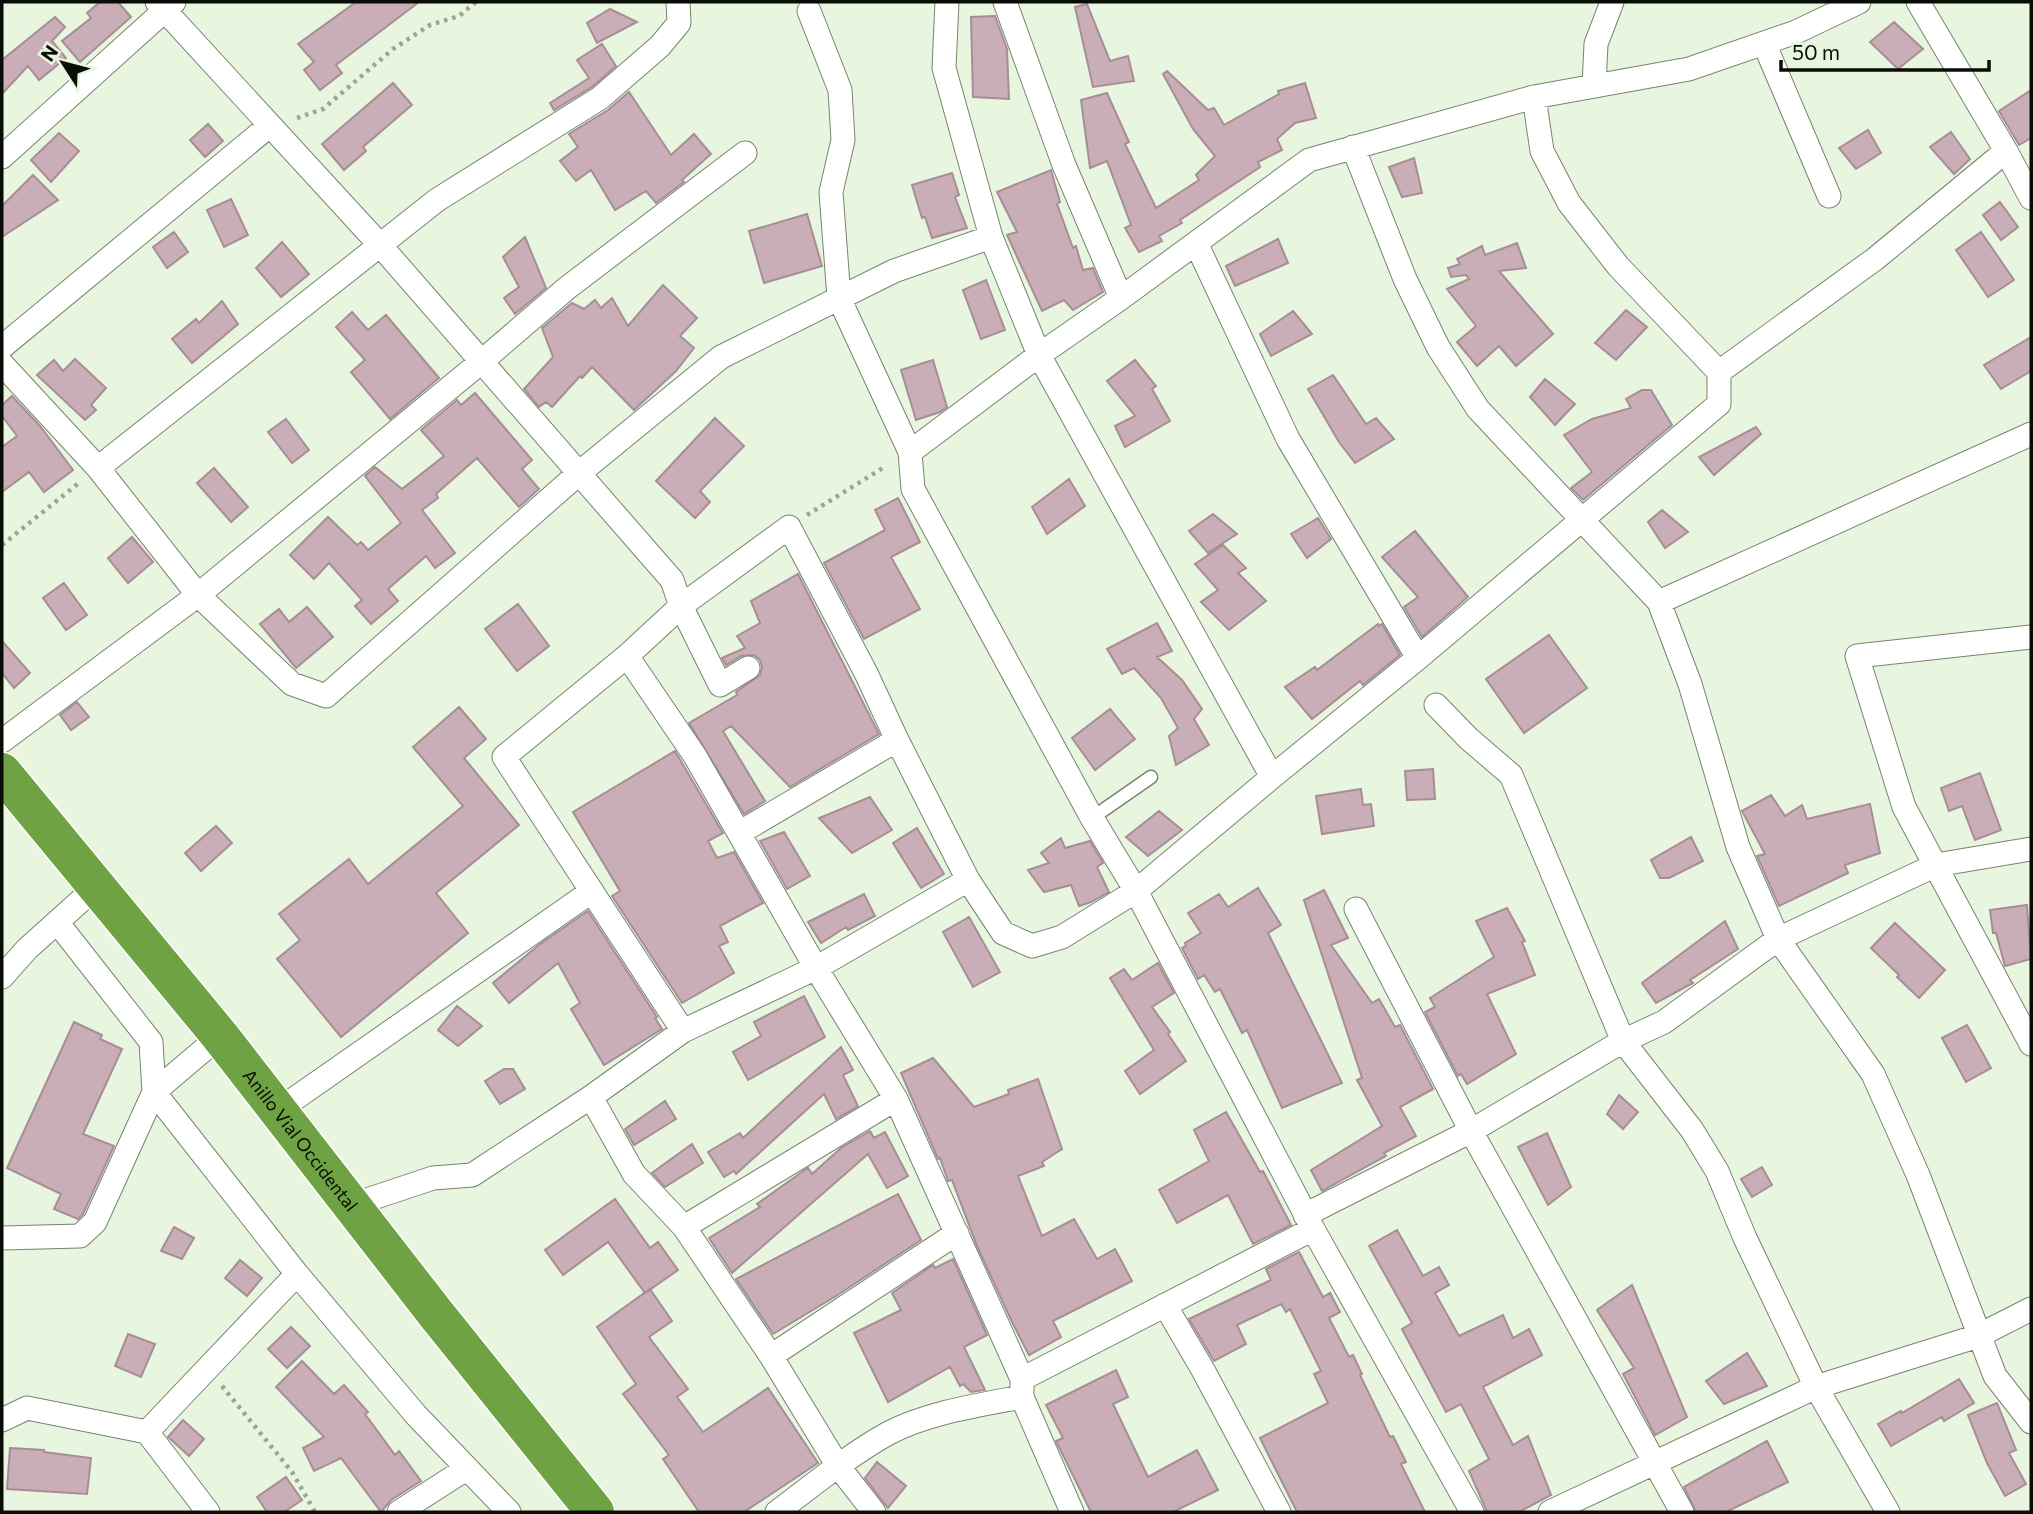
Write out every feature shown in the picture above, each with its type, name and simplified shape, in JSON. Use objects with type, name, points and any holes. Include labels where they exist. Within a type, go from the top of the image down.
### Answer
[{"type":"highway","name":"Anillo Vial Occidental","points":[[2,772],[220,1037],[436,1314],[595,1512]]},
{"type":"street","points":[[98,468],[437,200],[600,98],[660,46],[678,23],[678,2]]},
{"type":"street","points":[[947,2],[944,68],[991,237],[1039,355],[1272,776]]},
{"type":"street","points":[[1005,2],[1064,164],[1121,298]]},
{"type":"street","points":[[1594,86],[1596,44],[1612,2]]},
{"type":"street","points":[[910,452],[1309,160],[1534,97],[1689,69],[1796,32],[1858,2]]},
{"type":"street","points":[[1918,2],[2031,198]]},
{"type":"street","points":[[2,157],[165,5],[269,126],[380,245],[672,580],[681,606],[720,685],[748,668]]},
{"type":"street","points":[[809,11],[839,90],[843,140],[831,192],[839,299],[910,452],[913,489],[1092,818],[1136,891],[1309,1222],[1472,1512]]},
{"type":"street","points":[[1764,43],[1829,197]]},
{"type":"street","points":[[683,1031],[504,757],[627,656],[681,606],[789,527],[866,673],[968,880],[1003,933],[1032,946],[1062,937],[1136,891],[1719,404],[1719,372],[1618,266],[1569,203],[1542,151],[1534,97]]},
{"type":"street","points":[[2,347],[269,126]]},
{"type":"street","points":[[1353,148],[1405,279],[1438,347],[1478,409],[1659,602],[1690,684],[1738,847],[1778,939],[1874,1074],[1918,1175],[1995,1377],[2031,1422]]},
{"type":"street","points":[[1719,372],[1875,259],[2006,151]]},
{"type":"street","points":[[2,741],[198,595],[567,288],[745,152]]},
{"type":"street","points":[[2,365],[98,468],[198,595],[292,684],[326,696],[578,474],[721,357],[894,271],[991,237]]},
{"type":"street","points":[[1196,243],[1288,439],[1418,658]]},
{"type":"street","points":[[1659,602],[2031,435]]},
{"type":"street","points":[[2031,637],[1857,656],[1904,807],[2031,1044]]},
{"type":"street","points":[[627,656],[695,756],[816,968],[896,1099],[957,1233],[1072,1512]]},
{"type":"street","points":[[1436,705],[1468,738],[1511,775],[1623,1041],[1692,1130],[1717,1171],[1745,1238],[1816,1387],[1888,1512]]},
{"type":"street","points":[[739,833],[897,740]]},
{"type":"street","points":[[777,1512],[838,1466],[889,1433],[1022,1388],[1623,1041],[1664,1022],[1778,939],[1936,865],[2031,849]]},
{"type":"street","points":[[352,1205],[433,1178],[471,1175],[591,1097],[683,1031],[816,968],[968,880]]},
{"type":"street","points":[[2,977],[27,949],[96,887]]},
{"type":"street","points":[[277,1111],[592,891]]},
{"type":"street","points":[[1356,909],[1471,1131],[1682,1512]]},
{"type":"street","points":[[57,922],[151,1042],[154,1093],[297,1274],[415,1415],[509,1512]]},
{"type":"street","points":[[2,1238],[80,1236],[95,1222],[154,1093],[220,1037]]},
{"type":"street","points":[[591,1097],[634,1174],[684,1227],[771,1356],[838,1466],[874,1512]]},
{"type":"street","points":[[684,1227],[896,1099]]},
{"type":"street","points":[[771,1356],[957,1233]]},
{"type":"street","points":[[147,1432],[297,1274]]},
{"type":"street","points":[[1165,1305],[1279,1512]]},
{"type":"street","points":[[1550,1512],[1816,1387],[1978,1336],[2031,1310]]},
{"type":"street","points":[[2,1420],[27,1408],[147,1432],[208,1512]]},
{"type":"street","points":[[399,1512],[466,1468]]},
{"type":"lane","points":[[1092,818],[1151,777]]},
{"type":"path","points":[[269,126],[323,109],[393,49],[430,26],[459,16],[476,2]]},
{"type":"path","points":[[789,527],[910,452]]},
{"type":"path","points":[[2,545],[98,468]]},
{"type":"path","points":[[208,1368],[292,1472],[316,1512]]},
{"type":"building","points":[[100,2],[118,2],[131,17],[80,62],[62,41],[91,18],[87,13]]},
{"type":"building","points":[[356,2],[419,2],[336,65],[342,73],[320,90],[304,70],[314,62],[298,44]]},
{"type":"building","points":[[1087,4],[1110,61],[1128,56],[1134,81],[1093,87],[1075,7]]},
{"type":"building","points":[[610,9],[637,22],[597,43],[587,23]]},
{"type":"building","points":[[995,16],[1007,49],[1009,99],[973,97],[971,17]]},
{"type":"building","points":[[55,17],[65,27],[52,41],[66,58],[39,80],[28,66],[2,94],[2,60]]},
{"type":"building","points":[[1894,22],[1923,49],[1898,69],[1870,42]]},
{"type":"building","points":[[602,44],[616,66],[592,87],[554,110],[550,103],[589,78],[577,60]]},
{"type":"building","points":[[1167,71],[1208,110],[1214,108],[1224,125],[1279,94],[1278,91],[1305,83],[1316,118],[1295,123],[1277,139],[1282,150],[1258,162],[1260,167],[1180,220],[1182,223],[1159,236],[1162,241],[1139,252],[1125,228],[1131,225],[1107,161],[1090,168],[1081,100],[1107,93],[1129,142],[1125,144],[1156,208],[1199,180],[1196,175],[1215,156],[1193,129],[1163,74]]},
{"type":"building","points":[[393,83],[412,105],[363,147],[366,151],[344,170],[322,144]]},
{"type":"building","points":[[2031,90],[2031,138],[2019,145],[1999,111]]},
{"type":"building","points":[[629,92],[671,155],[694,134],[711,154],[682,180],[684,182],[656,203],[646,191],[615,210],[591,170],[576,181],[560,161],[578,147],[569,134],[608,110]]},
{"type":"building","points":[[208,124],[223,141],[205,157],[190,140]]},
{"type":"building","points":[[1868,130],[1881,153],[1856,169],[1839,148]]},
{"type":"building","points":[[1951,132],[1970,159],[1954,174],[1930,147]]},
{"type":"building","points":[[59,133],[79,151],[51,182],[31,160]]},
{"type":"building","points":[[1414,158],[1422,193],[1402,197],[1389,167]]},
{"type":"building","points":[[1051,170],[1060,202],[1057,204],[1073,248],[1076,246],[1083,270],[1093,268],[1103,292],[1073,310],[1064,300],[1042,311],[1007,235],[1017,232],[997,192]]},
{"type":"building","points":[[952,173],[959,195],[955,197],[967,228],[932,238],[925,217],[922,218],[912,185]]},
{"type":"building","points":[[33,175],[58,200],[2,237],[2,206]]},
{"type":"building","points":[[231,199],[248,235],[224,247],[207,210]]},
{"type":"building","points":[[2000,202],[2018,227],[2001,240],[1983,215]]},
{"type":"building","points":[[807,214],[822,266],[764,283],[749,231]]},
{"type":"building","points":[[174,232],[188,252],[167,268],[153,247]]},
{"type":"building","points":[[1981,232],[2014,280],[1988,297],[1956,250]]},
{"type":"building","points":[[525,237],[546,288],[515,314],[504,298],[519,287],[503,257]]},
{"type":"building","points":[[1278,239],[1288,263],[1235,286],[1226,266]]},
{"type":"building","points":[[282,242],[309,274],[281,297],[256,268]]},
{"type":"building","points":[[1517,243],[1526,268],[1499,271],[1553,334],[1516,366],[1499,346],[1477,366],[1457,342],[1476,326],[1447,289],[1469,279],[1466,275],[1451,277],[1448,268],[1460,264],[1457,259],[1482,246],[1485,255]]},
{"type":"building","points":[[986,280],[1005,330],[981,339],[963,290]]},
{"type":"building","points":[[663,285],[697,318],[680,336],[694,348],[676,371],[634,410],[592,367],[582,378],[580,376],[552,407],[546,402],[539,407],[524,389],[553,357],[542,328],[572,303],[584,309],[595,300],[601,308],[612,298],[628,326]]},
{"type":"building","points":[[222,301],[238,324],[192,363],[172,339],[196,319],[199,323]]},
{"type":"building","points":[[1626,310],[1647,327],[1616,360],[1595,343]]},
{"type":"building","points":[[1293,311],[1312,334],[1271,356],[1260,334]]},
{"type":"building","points":[[352,312],[368,330],[386,315],[439,378],[390,419],[351,372],[365,360],[336,327]]},
{"type":"building","points":[[2031,337],[2031,371],[2001,389],[1984,365]]},
{"type":"building","points":[[75,359],[106,388],[91,405],[96,410],[85,420],[37,375],[54,360],[63,371]]},
{"type":"building","points":[[933,360],[947,407],[916,420],[901,370]]},
{"type":"building","points":[[1135,360],[1156,386],[1152,389],[1170,421],[1125,447],[1115,426],[1135,416],[1107,381]]},
{"type":"building","points":[[1333,375],[1366,424],[1376,418],[1394,439],[1355,463],[1339,442],[1308,389]]},
{"type":"building","points":[[1545,379],[1575,404],[1555,425],[1530,397]]},
{"type":"building","points":[[1642,390],[1651,390],[1672,425],[1583,500],[1571,488],[1592,472],[1564,435],[1592,419],[1631,408],[1626,399]]},
{"type":"building","points":[[475,393],[532,460],[522,469],[539,489],[519,507],[477,458],[436,494],[438,498],[422,510],[455,553],[435,568],[426,556],[388,589],[398,601],[371,624],[355,606],[362,600],[329,563],[314,579],[290,555],[328,517],[357,545],[361,542],[368,550],[401,523],[365,476],[375,467],[402,489],[444,456],[421,430],[457,400],[461,405]]},
{"type":"building","points":[[12,396],[40,426],[73,470],[44,492],[29,472],[2,492],[2,447],[17,436],[2,416],[2,405]]},
{"type":"building","points":[[715,418],[744,446],[700,491],[710,502],[695,518],[656,481]]},
{"type":"building","points":[[286,419],[309,450],[292,463],[268,432]]},
{"type":"building","points":[[1756,427],[1761,434],[1714,475],[1699,457]]},
{"type":"building","points":[[214,468],[248,507],[231,522],[197,483]]},
{"type":"building","points":[[1069,479],[1085,506],[1047,534],[1032,507]]},
{"type":"building","points":[[898,498],[920,542],[891,557],[920,609],[864,639],[824,563],[885,530],[875,510]]},
{"type":"building","points":[[1662,510],[1688,532],[1665,548],[1648,522]]},
{"type":"building","points":[[1213,514],[1237,534],[1208,553],[1189,531]]},
{"type":"building","points":[[1318,518],[1331,539],[1307,558],[1291,534]]},
{"type":"building","points":[[1415,531],[1468,597],[1422,637],[1404,607],[1418,597],[1382,557]]},
{"type":"building","points":[[132,537],[153,562],[128,583],[108,558]]},
{"type":"building","points":[[1223,545],[1246,568],[1238,573],[1266,601],[1229,630],[1201,602],[1218,590],[1195,564]]},
{"type":"building","points":[[798,574],[879,734],[790,787],[731,726],[723,731],[765,801],[744,814],[689,723],[737,695],[736,692],[760,675],[760,660],[754,655],[741,656],[726,665],[722,658],[745,648],[737,636],[760,623],[751,601]]},
{"type":"building","points":[[64,583],[87,615],[66,630],[43,598]]},
{"type":"building","points":[[518,604],[549,646],[517,671],[485,629]]},
{"type":"building","points":[[307,607],[333,637],[296,668],[260,624],[279,609],[289,622]]},
{"type":"building","points":[[1157,623],[1172,651],[1157,657],[1182,680],[1202,709],[1194,719],[1209,745],[1176,765],[1169,736],[1178,728],[1161,698],[1134,668],[1122,674],[1107,649]]},
{"type":"building","points":[[1378,624],[1382,624],[1400,655],[1363,685],[1360,681],[1312,719],[1285,687],[1315,667],[1317,670]]},
{"type":"building","points":[[1549,635],[1587,688],[1524,733],[1486,679]]},
{"type":"building","points":[[2,641],[30,673],[14,688],[2,673]]},
{"type":"building","points":[[77,702],[89,717],[71,730],[60,715]]},
{"type":"building","points":[[459,707],[486,739],[464,758],[519,825],[436,893],[468,933],[341,1037],[277,959],[300,940],[279,914],[349,859],[368,884],[463,806],[413,747]]},
{"type":"building","points":[[1110,709],[1135,739],[1095,770],[1072,738]]},
{"type":"building","points":[[675,751],[723,833],[708,841],[717,858],[734,852],[763,903],[720,926],[728,942],[719,946],[734,973],[682,1003],[612,896],[620,891],[573,812]]},
{"type":"building","points":[[1433,769],[1435,799],[1407,800],[1405,771]]},
{"type":"building","points":[[1980,773],[2001,830],[1975,840],[1962,806],[1949,811],[1941,788]]},
{"type":"building","points":[[1361,789],[1363,805],[1371,804],[1374,826],[1322,834],[1316,796]]},
{"type":"building","points":[[1771,795],[1785,816],[1802,805],[1807,819],[1870,804],[1880,853],[1845,865],[1848,873],[1779,906],[1757,856],[1765,854],[1742,811]]},
{"type":"building","points":[[870,797],[892,830],[852,853],[819,818]]},
{"type":"building","points":[[1159,811],[1182,830],[1148,856],[1126,837]]},
{"type":"building","points":[[216,826],[232,843],[201,871],[185,853]]},
{"type":"building","points":[[917,828],[944,874],[921,888],[893,843]]},
{"type":"building","points":[[784,832],[810,876],[787,889],[760,841]]},
{"type":"building","points":[[1691,837],[1703,861],[1669,878],[1660,878],[1651,860]]},
{"type":"building","points":[[1061,838],[1065,848],[1090,841],[1103,863],[1097,867],[1109,892],[1079,906],[1071,885],[1044,892],[1028,870],[1049,863],[1041,853]]},
{"type":"building","points":[[1258,888],[1281,925],[1268,933],[1342,1083],[1282,1108],[1247,1030],[1242,1033],[1220,989],[1215,992],[1204,975],[1198,979],[1182,948],[1201,933],[1188,913],[1219,894],[1228,907]]},
{"type":"building","points":[[1324,890],[1348,938],[1331,945],[1372,1003],[1379,999],[1395,1027],[1400,1025],[1433,1089],[1400,1107],[1416,1136],[1384,1153],[1386,1156],[1322,1191],[1311,1170],[1382,1126],[1357,1080],[1362,1078],[1304,900]]},
{"type":"building","points":[[864,894],[875,916],[848,930],[846,927],[821,943],[808,922]]},
{"type":"building","points":[[2027,905],[2031,959],[2005,966],[1996,933],[1993,933],[1990,910]]},
{"type":"building","points":[[1507,908],[1525,941],[1522,942],[1535,975],[1487,994],[1516,1054],[1467,1084],[1461,1074],[1458,1076],[1425,1012],[1435,1007],[1430,998],[1494,957],[1476,921]]},
{"type":"building","points":[[588,911],[657,1017],[655,1018],[662,1029],[604,1065],[571,1009],[580,1003],[558,963],[509,1003],[493,983],[540,944]]},
{"type":"building","points":[[969,917],[1000,972],[973,987],[943,932]]},
{"type":"building","points":[[1725,921],[1738,949],[1690,980],[1693,983],[1656,1003],[1642,983]]},
{"type":"building","points":[[1895,923],[1945,970],[1919,998],[1871,948]]},
{"type":"building","points":[[1158,963],[1174,993],[1152,1007],[1186,1061],[1140,1094],[1125,1071],[1154,1050],[1110,978],[1124,969],[1132,980]]},
{"type":"building","points":[[804,996],[825,1037],[748,1080],[733,1052],[761,1036],[754,1022]]},
{"type":"building","points":[[457,1006],[482,1026],[458,1046],[438,1030]]},
{"type":"building","points":[[74,1022],[102,1035],[100,1039],[122,1049],[83,1134],[114,1146],[83,1214],[78,1219],[54,1209],[61,1194],[7,1168]]},
{"type":"building","points":[[1967,1025],[1991,1068],[1966,1082],[1942,1038]]},
{"type":"building","points":[[841,1047],[853,1070],[843,1075],[858,1106],[836,1119],[824,1094],[736,1174],[734,1171],[724,1177],[708,1152],[740,1133],[743,1138]]},
{"type":"building","points":[[933,1058],[974,1107],[1009,1094],[1008,1090],[1038,1079],[1062,1149],[1042,1162],[1044,1166],[1018,1176],[1042,1236],[1074,1219],[1097,1259],[1115,1249],[1132,1281],[1053,1321],[1061,1337],[1029,1355],[977,1246],[952,1180],[948,1181],[901,1073]]},
{"type":"building","points":[[504,1069],[513,1069],[525,1089],[500,1104],[485,1081]]},
{"type":"building","points":[[1619,1095],[1638,1112],[1623,1129],[1607,1114]]},
{"type":"building","points":[[665,1101],[676,1119],[634,1145],[625,1129]]},
{"type":"building","points":[[1226,1112],[1260,1172],[1263,1171],[1291,1225],[1253,1244],[1228,1195],[1177,1223],[1159,1190],[1209,1161],[1194,1130]]},
{"type":"building","points":[[870,1131],[874,1138],[885,1132],[908,1176],[887,1188],[868,1154],[732,1273],[709,1238],[760,1207],[757,1204],[808,1168],[812,1174],[841,1148]]},
{"type":"building","points":[[1547,1133],[1571,1187],[1548,1205],[1518,1147]]},
{"type":"building","points":[[692,1144],[703,1163],[665,1187],[652,1173]]},
{"type":"building","points":[[1762,1167],[1772,1185],[1752,1197],[1741,1179]]},
{"type":"building","points":[[898,1194],[921,1240],[773,1334],[736,1279]]},
{"type":"building","points":[[615,1199],[650,1248],[658,1242],[678,1270],[645,1293],[608,1242],[563,1275],[545,1250]]},
{"type":"building","points":[[174,1227],[194,1238],[182,1259],[161,1251]]},
{"type":"building","points":[[1397,1230],[1423,1276],[1439,1267],[1449,1285],[1435,1293],[1459,1336],[1503,1315],[1513,1338],[1529,1329],[1542,1355],[1483,1387],[1513,1445],[1528,1436],[1551,1495],[1519,1512],[1487,1512],[1469,1471],[1489,1459],[1461,1404],[1446,1412],[1402,1329],[1412,1323],[1369,1246]]},
{"type":"building","points":[[1299,1252],[1323,1297],[1330,1293],[1340,1312],[1329,1318],[1349,1357],[1353,1355],[1390,1437],[1393,1436],[1406,1462],[1401,1464],[1425,1512],[1297,1512],[1260,1438],[1328,1403],[1314,1374],[1321,1371],[1290,1309],[1286,1312],[1281,1304],[1237,1325],[1246,1344],[1214,1361],[1189,1319],[1271,1280],[1266,1269]]},
{"type":"building","points":[[953,1259],[987,1335],[964,1347],[985,1390],[971,1392],[963,1384],[960,1386],[950,1367],[888,1402],[854,1333],[901,1310],[892,1293],[933,1265],[935,1268]]},
{"type":"building","points":[[240,1260],[262,1278],[247,1296],[225,1278]]},
{"type":"building","points":[[1632,1285],[1687,1417],[1655,1435],[1623,1374],[1634,1368],[1597,1310]]},
{"type":"building","points":[[650,1289],[672,1321],[649,1337],[688,1389],[677,1397],[703,1432],[768,1388],[818,1463],[744,1512],[699,1512],[663,1459],[669,1455],[623,1394],[636,1384],[597,1327]]},
{"type":"building","points":[[291,1327],[310,1346],[287,1368],[268,1349]]},
{"type":"building","points":[[128,1334],[155,1344],[141,1377],[115,1366]]},
{"type":"building","points":[[1747,1353],[1767,1386],[1724,1404],[1706,1381]]},
{"type":"building","points":[[302,1361],[334,1394],[344,1385],[368,1412],[365,1414],[395,1455],[399,1451],[421,1481],[391,1500],[381,1512],[341,1458],[314,1471],[303,1448],[324,1437],[276,1387]]},
{"type":"building","points":[[1116,1370],[1128,1397],[1113,1404],[1148,1477],[1197,1450],[1218,1490],[1173,1512],[1091,1512],[1056,1441],[1063,1438],[1046,1405]]},
{"type":"building","points":[[1959,1379],[1974,1403],[1944,1421],[1942,1417],[1891,1446],[1878,1424]]},
{"type":"building","points":[[1997,1403],[2016,1450],[2009,1453],[2026,1484],[2005,1496],[1987,1463],[1968,1415]]},
{"type":"building","points":[[183,1420],[204,1439],[189,1456],[168,1437]]},
{"type":"building","points":[[1767,1441],[1788,1482],[1726,1512],[1696,1512],[1684,1487]]},
{"type":"building","points":[[10,1448],[44,1450],[91,1458],[87,1494],[7,1489]]},
{"type":"building","points":[[877,1462],[906,1486],[888,1508],[865,1478]]},
{"type":"building","points":[[286,1477],[302,1500],[284,1512],[267,1512],[257,1497]]}]
